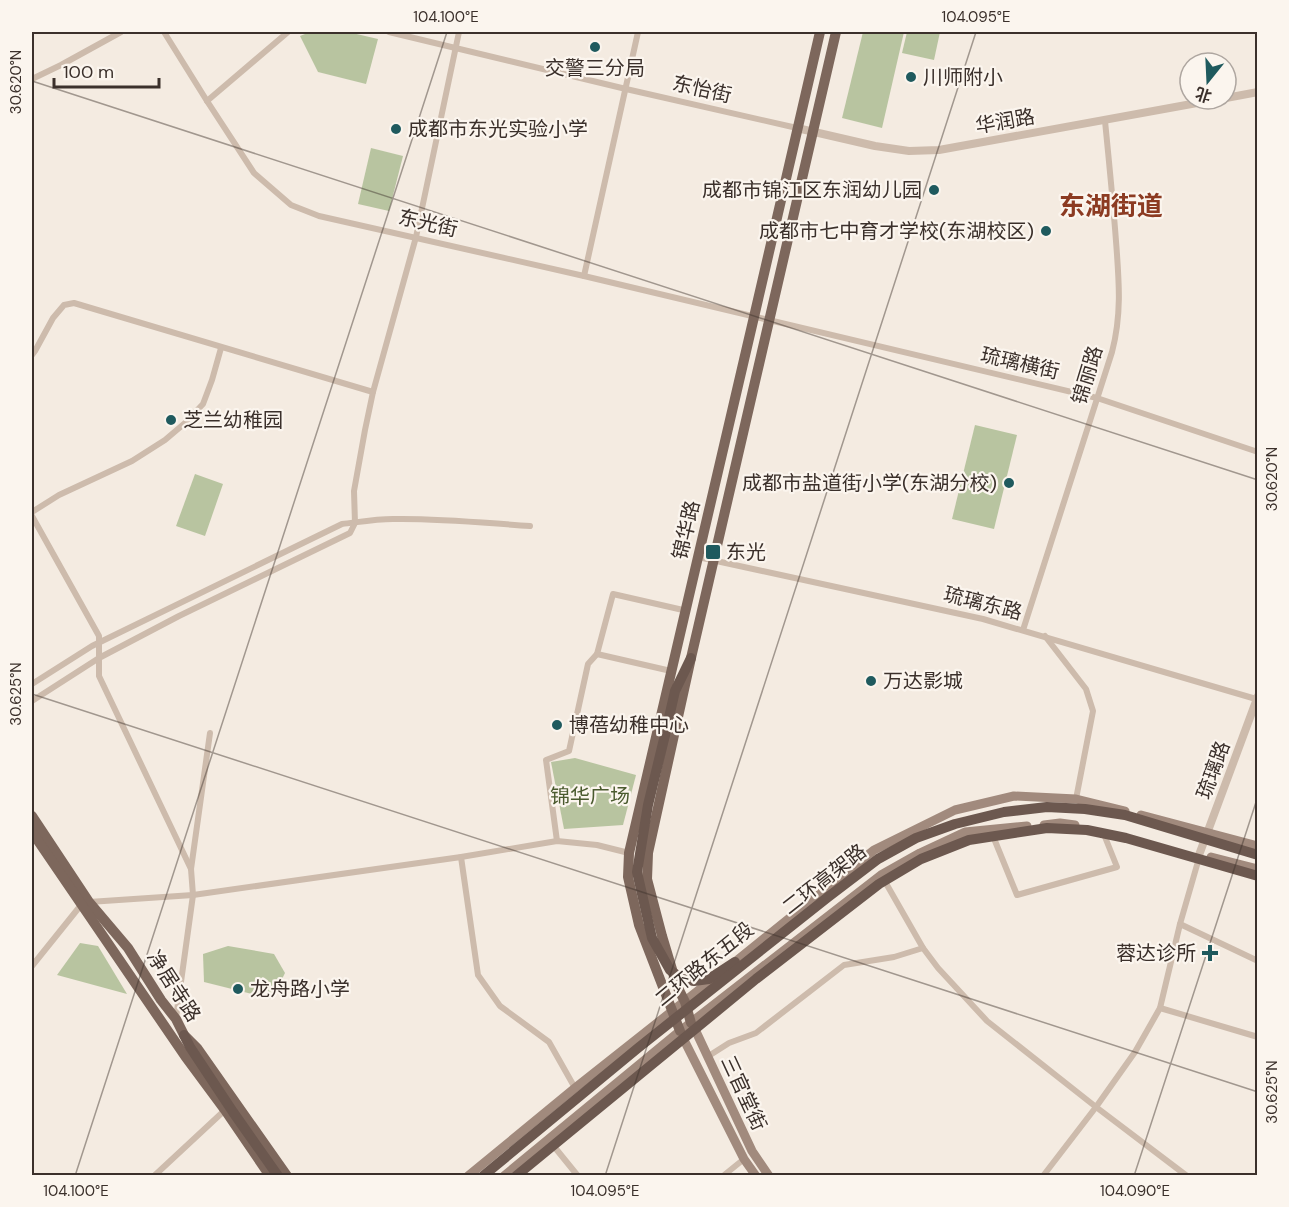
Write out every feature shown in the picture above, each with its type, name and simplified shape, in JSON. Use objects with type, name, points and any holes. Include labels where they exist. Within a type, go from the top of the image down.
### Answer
[{"type":"highway","points":[[691,658],[675,691],[648,805],[637,872],[652,938],[670,970],[682,979],[694,981],[709,979],[726,969],[800,912],[828,897]]},
{"type":"highway","name":"二环高架路","points":[[483,1176],[647,1041],[828,897],[878,859],[916,838],[955,824],[1004,812],[1047,807],[1085,809],[1125,815],[1257,855]]},
{"type":"highway","name":"二环高架路","points":[[516,1176],[756,979],[879,884],[921,859],[969,840],[1057,828],[1087,830],[1126,838],[1257,876]]},
{"type":"highway","points":[[184,1035],[245,1130],[278,1176]]},
{"type":"main road","name":"锦华路","points":[[680,1031],[639,926],[628,877],[629,853],[819,32]]},
{"type":"main road","name":"锦华路","points":[[691,1023],[674,976],[647,879],[648,853],[836,32]]},
{"type":"main road","name":"二环路东五段","points":[[468,1176],[874,850],[955,810],[1014,796],[1076,799],[1257,846]]},
{"type":"main road","name":"净居寺路","points":[[32,816],[85,903],[185,1056],[270,1176]]},
{"type":"main road","name":"二环路东五段","points":[[504,1176],[680,1031],[881,875],[920,853],[965,832],[1060,823],[1102,828],[1257,869]]},
{"type":"main road","name":"净居寺路","points":[[32,832],[85,903],[128,948],[176,1019],[184,1035],[197,1048],[287,1176]]},
{"type":"main road","name":"三官堂街","points":[[691,1023],[752,1152],[769,1176]]},
{"type":"main road","name":"三官堂街","points":[[680,1031],[744,1159],[756,1176]]},
{"type":"street","points":[[32,79],[120,32]]},
{"type":"street","name":"东光街","points":[[165,32],[254,173],[291,205],[319,216],[770,320]]},
{"type":"street","points":[[207,101],[288,32]]},
{"type":"street","name":"东怡街","points":[[389,32],[797,128]]},
{"type":"street","points":[[32,701],[99,658],[179,616],[350,533],[355,523],[354,491],[373,392],[416,237],[459,32]]},
{"type":"street","points":[[584,276],[638,32]]},
{"type":"street","points":[[1238,96],[1257,92]]},
{"type":"street","name":"华润路","points":[[797,128],[875,146],[909,151],[939,150],[1178,107]]},
{"type":"street","name":"锦丽路","points":[[1023,630],[1112,352],[1119,321],[1116,241],[1105,121]]},
{"type":"street","points":[[32,355],[53,318],[64,305],[74,303],[373,392]]},
{"type":"street","name":"琉璃横街","points":[[770,320],[1097,398],[1257,452]]},
{"type":"street","points":[[191,870],[99,676],[99,636],[32,514],[59,495],[132,461],[165,440],[185,423],[203,404],[221,348]]},
{"type":"street","points":[[32,684],[84,650],[342,524],[366,520],[407,519],[530,526]]},
{"type":"street","name":"琉璃东路","points":[[698,557],[983,619],[1257,697]]},
{"type":"street","points":[[557,841],[546,760],[568,751],[588,664],[597,654],[613,594],[683,610]]},
{"type":"street","points":[[1044,636],[1086,689],[1093,711],[1076,799]]},
{"type":"street","points":[[597,654],[671,671]]},
{"type":"street","name":"琉璃路","points":[[1200,855],[1257,697]]},
{"type":"street","points":[[176,1019],[193,895],[191,870],[210,733]]},
{"type":"street","points":[[990,830],[1017,895],[1117,867],[1102,828]]},
{"type":"street","points":[[32,966],[85,903],[193,895],[557,841],[597,845],[629,853]]},
{"type":"street","points":[[1043,1176],[1135,1052],[1160,1008],[1180,924],[1200,855]]},
{"type":"street","points":[[461,857],[478,975],[500,1006],[549,1042],[575,1088]]},
{"type":"street","points":[[881,875],[922,948],[987,1021],[1186,1176]]},
{"type":"street","points":[[1180,924],[1257,961]]},
{"type":"street","points":[[708,1057],[729,1043],[756,1033],[844,965],[894,957],[922,948]]},
{"type":"street","points":[[1160,1008],[1257,1037]]},
{"type":"street","points":[[154,1176],[225,1110]]},
{"type":"street","points":[[549,1140],[578,1176]]},
{"type":"street","points":[[723,1176],[744,1159]]},
{"type":"green space","points":[[310,32],[348,32],[378,39],[366,84],[318,72],[300,36]]},
{"type":"green space","points":[[863,32],[904,32],[882,128],[842,118]]},
{"type":"green space","points":[[907,32],[940,32],[934,60],[902,53]]},
{"type":"green space","points":[[371,148],[403,156],[389,211],[358,204]]},
{"type":"green space","points":[[975,425],[1017,435],[994,529],[952,519]]},
{"type":"green space","points":[[195,474],[223,484],[205,536],[176,526]]},
{"type":"green space","name":"锦华广场","points":[[575,758],[636,775],[623,825],[564,829],[551,762]]},
{"type":"green space","points":[[80,943],[98,946],[127,994],[57,975]]},
{"type":"green space","points":[[228,946],[274,954],[285,973],[272,999],[204,982],[203,954]]},
{"type":"place","name":"交警三分局","points":[[595,47]]},
{"type":"place","name":"川师附小","points":[[911,77]]},
{"type":"place","name":"成都市东光实验小学","points":[[396,129]]},
{"type":"place","name":"成都市锦江区东润幼儿园","points":[[934,190]]},
{"type":"place","name":"成都市七中育才学校(东湖校区)","points":[[1046,231]]},
{"type":"place","name":"芝兰幼稚园","points":[[171,420]]},
{"type":"place","name":"成都市盐道街小学(东湖分校)","points":[[1009,483]]},
{"type":"place","name":"东光","points":[[713,552]]},
{"type":"place","name":"万达影城","points":[[871,681]]},
{"type":"place","name":"博蓓幼稚中心","points":[[557,725]]},
{"type":"place","name":"蓉达诊所","points":[[1210,953]]},
{"type":"place","name":"龙舟路小学","points":[[238,989]]},
{"type":"district","name":"东湖街道","points":[[1111,206]]}]
